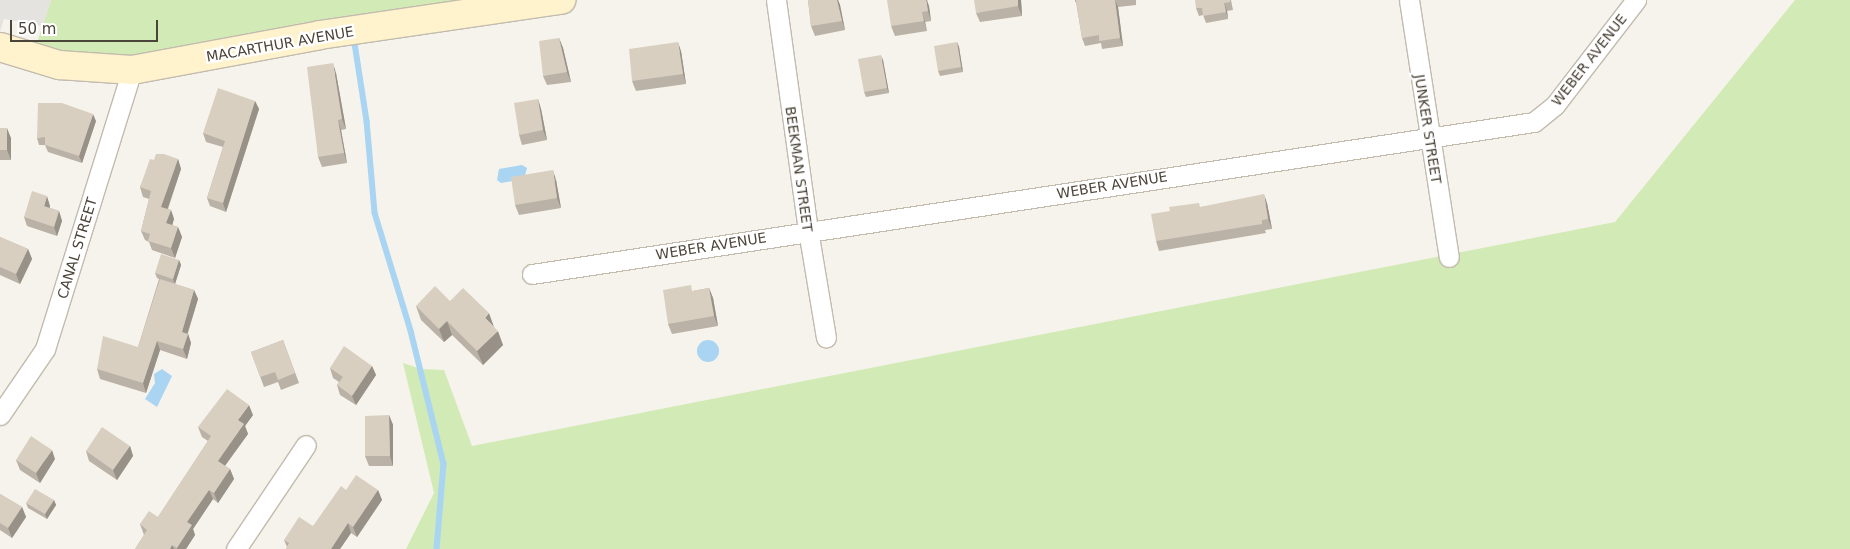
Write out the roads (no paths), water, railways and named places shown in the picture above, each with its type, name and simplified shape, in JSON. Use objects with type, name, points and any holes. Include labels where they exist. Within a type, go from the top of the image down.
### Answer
[{"type":"street","name":"MACARTHUR AVENUE","points":[[0,48],[59,65],[132,70],[320,35],[562,0]]},
{"type":"street","name":"BEEKMAN STREET","points":[[776,0],[808,230],[826,336]]},
{"type":"street","name":"JUNKER STREET","points":[[1409,0],[1449,257]]},
{"type":"street","name":"WEBER AVENUE","points":[[532,274],[808,230],[1534,122],[1555,104],[1636,0]]},
{"type":"street","name":"CANAL STREET","points":[[0,415],[45,348],[132,70]]},
{"type":"street","points":[[236,549],[306,445]]},
{"type":"water","points":[[522,165],[527,168],[524,179],[501,183],[497,180],[499,169]]},
{"type":"water","points":[[708,340],[718,347],[719,351],[712,361],[708,362],[698,355],[697,351],[704,341]]},
{"type":"water","points":[[162,369],[172,376],[157,407],[145,399],[155,383],[154,374]]},
{"type":"waterway","points":[[354,37],[367,121],[375,213],[411,331],[444,464],[437,549]]}]
